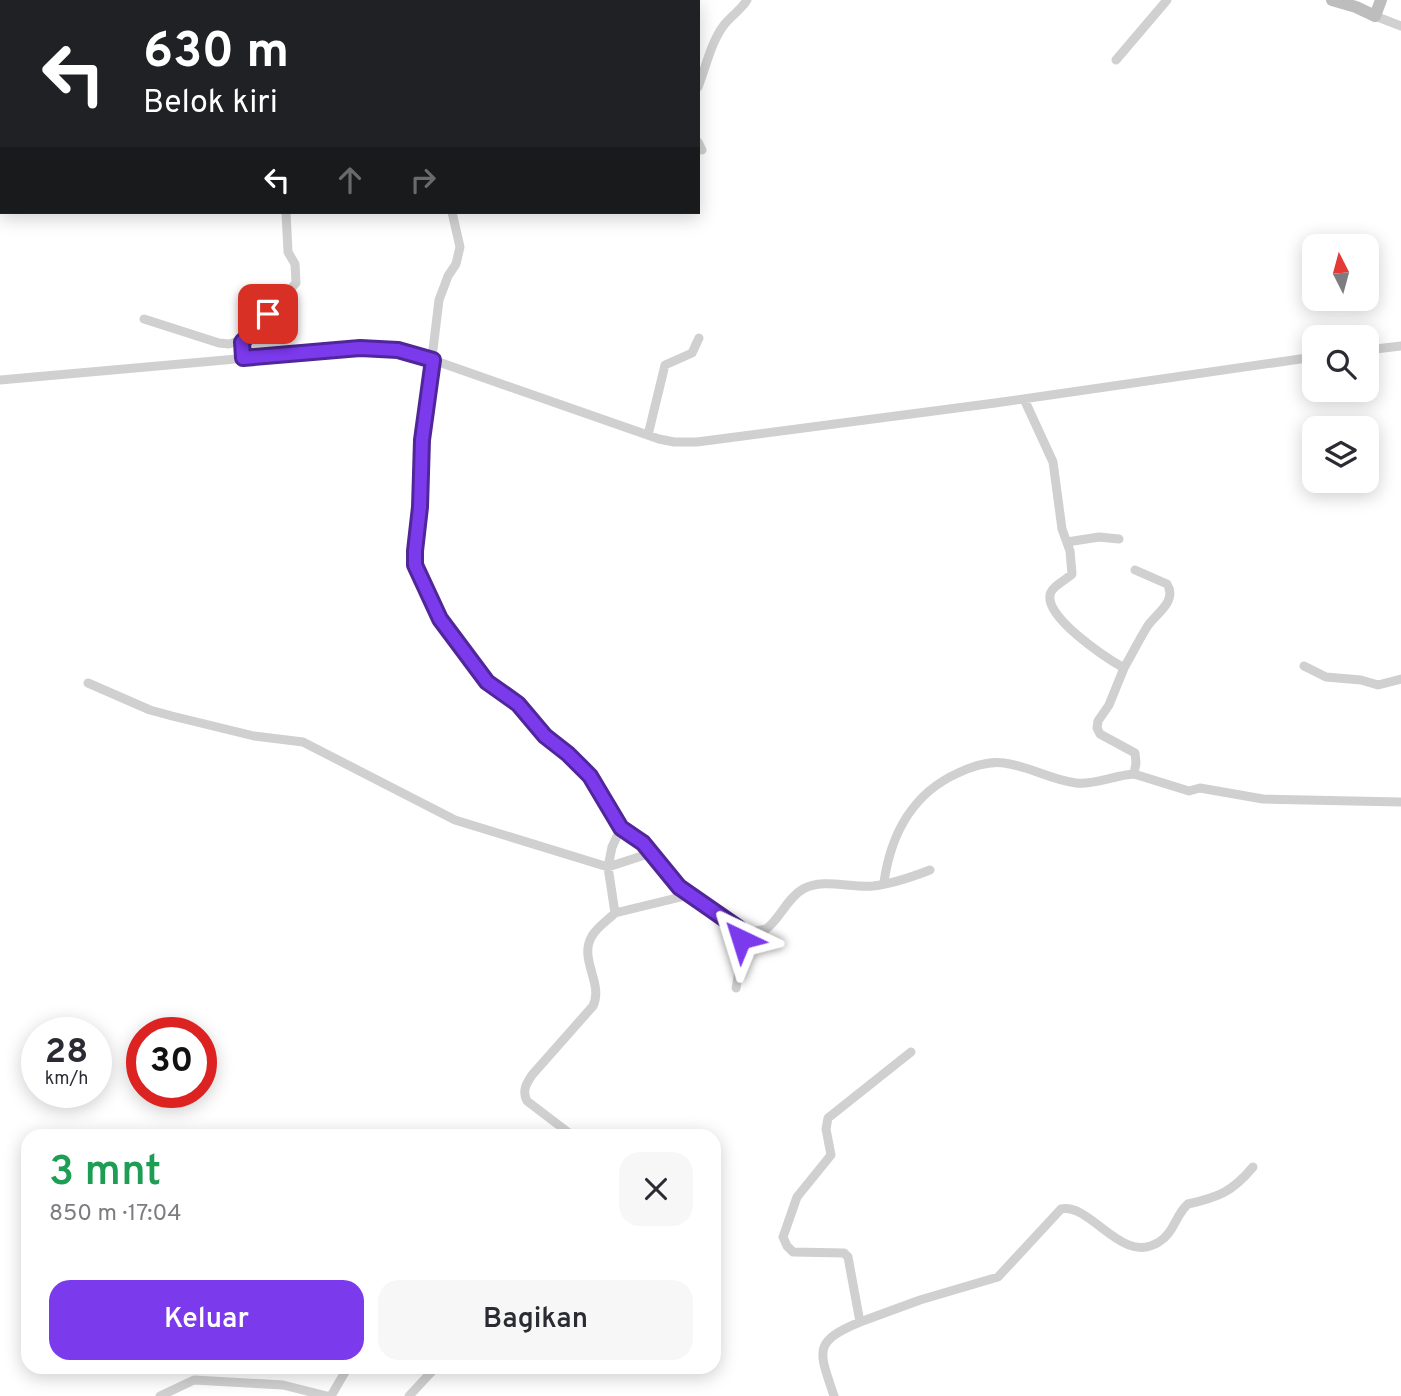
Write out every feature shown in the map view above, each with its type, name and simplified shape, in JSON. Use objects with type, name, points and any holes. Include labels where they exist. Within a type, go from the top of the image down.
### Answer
[{"type":"street","points":[[700,82],[724,24],[747,0]]},
{"type":"street","points":[[1116,60],[1167,0]]},
{"type":"street","points":[[1332,0],[1401,26]]},
{"type":"street","points":[[1375,16],[1381,0]]},
{"type":"street","points":[[144,319],[219,343],[229,344],[243,340],[296,282],[295,266],[288,252],[286,214]]},
{"type":"street","points":[[452,214],[460,247],[456,264],[448,276],[439,300],[422,440],[420,507],[415,551],[415,565],[440,619],[487,682],[518,704],[545,736],[590,776],[621,828],[640,839],[671,880],[738,928],[759,932],[766,929],[797,893],[809,887],[824,884],[877,885],[913,877],[930,870]]},
{"type":"street","points":[[648,435],[665,365],[692,353],[699,338]]},
{"type":"street","points":[[243,340],[243,358]]},
{"type":"street","points":[[1379,349],[1401,346]]},
{"type":"street","points":[[0,380],[360,348],[398,350],[648,435],[674,442],[697,442],[1302,359]]},
{"type":"street","points":[[1024,399],[1053,462],[1057,502],[1073,570],[1068,578],[1053,588],[1050,601],[1079,638],[1124,668]]},
{"type":"street","points":[[1067,542],[1098,537],[1119,539]]},
{"type":"street","points":[[1134,774],[1135,753],[1100,734],[1097,728],[1124,668],[1149,624],[1162,611],[1170,597],[1167,584],[1135,570]]},
{"type":"street","points":[[1304,666],[1326,677],[1360,680],[1378,685],[1401,679]]},
{"type":"street","points":[[88,683],[150,710],[254,736],[303,742],[455,820],[608,867],[651,853]]},
{"type":"street","points":[[884,882],[891,848],[903,820],[933,787],[973,766],[1004,763],[1074,783],[1134,774],[1189,791],[1200,788],[1263,799],[1401,802]]},
{"type":"street","points":[[615,913],[608,867],[612,847],[621,828]]},
{"type":"street","points":[[564,1129],[527,1101],[525,1088],[532,1075],[593,1006],[597,990],[589,960],[589,942],[615,913],[689,895]]},
{"type":"street","points":[[736,988],[742,954],[738,928]]},
{"type":"street","points":[[860,1322],[847,1254],[793,1252],[787,1246],[783,1233],[797,1197],[831,1155],[826,1129],[828,1118],[911,1052]]},
{"type":"street","points":[[834,1396],[823,1364],[826,1342],[836,1332],[920,1300],[998,1277],[1061,1209],[1079,1212],[1104,1232],[1123,1242],[1139,1246],[1153,1245],[1166,1237],[1188,1203],[1221,1195],[1237,1185],[1253,1167]]},
{"type":"street","points":[[160,1396],[194,1380],[283,1385],[329,1396],[343,1374]]},
{"type":"street","points":[[409,1396],[429,1374]]},
{"type":"route","points":[[268,314],[242,342],[243,358],[360,348],[398,350],[433,360],[422,440],[415,565],[440,619],[487,682],[518,704],[551,742],[568,754],[590,776],[621,828],[643,843],[679,887],[738,928],[741,939]]}]
